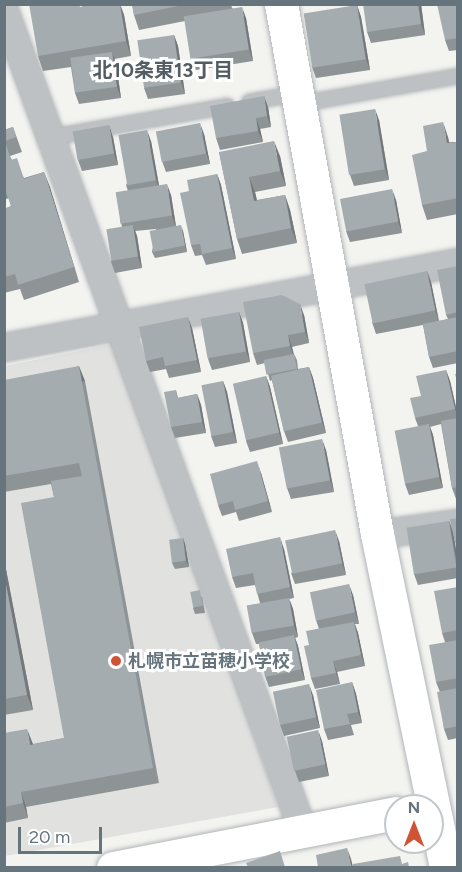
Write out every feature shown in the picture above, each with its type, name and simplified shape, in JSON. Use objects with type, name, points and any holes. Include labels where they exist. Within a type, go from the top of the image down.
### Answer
[{"type":"street","points":[[281,4],[296,99],[335,284],[377,534],[439,794]]},
{"type":"street","points":[[6,19],[122,325],[302,829]]},
{"type":"street","points":[[4,347],[458,262]]},
{"type":"street","points":[[377,534],[458,523]]},
{"type":"street","points":[[113,867],[384,815]]},
{"type":"street","points":[[444,842],[446,867]]},
{"type":"lane","points":[[52,137],[458,76]]},
{"type":"shaded area","name":"札幌市立苗穂小学校","points":[[118,343],[278,807],[5,856],[5,366]]},
{"type":"building","points":[[29,4],[79,4],[80,7],[93,4],[120,4],[126,41],[38,56]]},
{"type":"building","points":[[132,4],[188,4],[134,15]]},
{"type":"building","points":[[363,4],[418,4],[421,24],[367,32]]},
{"type":"building","points":[[437,4],[458,4],[458,38],[445,40]]},
{"type":"building","points":[[357,5],[366,59],[312,68],[304,13]]},
{"type":"building","points":[[242,7],[249,49],[190,59],[184,16]]},
{"type":"building","points":[[174,35],[181,83],[144,88],[137,40]]},
{"type":"building","points":[[112,52],[117,87],[75,93],[70,58]]},
{"type":"building","points":[[264,96],[267,116],[256,118],[258,131],[216,138],[210,106]]},
{"type":"building","points":[[375,109],[385,169],[349,175],[339,115]]},
{"type":"building","points":[[443,122],[447,143],[458,142],[458,198],[422,205],[412,155],[427,151],[423,126]]},
{"type":"building","points":[[200,123],[206,153],[162,162],[156,132]]},
{"type":"building","points":[[109,125],[114,154],[78,160],[73,131]]},
{"type":"building","points":[[13,127],[16,137],[5,141],[11,160],[17,158],[24,179],[44,172],[74,267],[18,285],[15,274],[4,277],[4,209],[11,206],[4,186],[4,130]]},
{"type":"building","points":[[147,130],[156,180],[127,185],[118,135]]},
{"type":"building","points":[[274,141],[280,171],[249,177],[254,201],[285,195],[291,228],[237,239],[219,152]]},
{"type":"building","points":[[217,174],[232,248],[202,254],[200,244],[191,245],[180,193],[189,191],[187,180]]},
{"type":"building","points":[[167,184],[172,216],[121,224],[116,192]]},
{"type":"building","points":[[392,189],[398,221],[346,232],[340,199]]},
{"type":"building","points":[[133,225],[138,257],[111,261],[106,229]]},
{"type":"building","points":[[181,225],[185,246],[154,252],[150,231]]},
{"type":"building","points":[[458,266],[458,312],[446,315],[437,270]]},
{"type":"building","points":[[427,271],[435,310],[373,323],[364,284]]},
{"type":"building","points":[[282,295],[300,304],[305,332],[288,335],[290,346],[253,353],[243,302]]},
{"type":"building","points":[[239,312],[246,351],[208,358],[201,319]]},
{"type":"building","points":[[188,317],[197,360],[165,366],[163,357],[146,361],[139,327]]},
{"type":"building","points":[[458,317],[458,351],[429,357],[423,324]]},
{"type":"building","points":[[294,354],[297,369],[266,375],[264,360]]},
{"type":"building","points":[[79,366],[153,768],[21,792],[23,803],[4,807],[4,733],[27,729],[30,745],[64,738],[21,503],[54,497],[51,481],[82,476],[79,463],[4,476],[4,380]]},
{"type":"building","points":[[309,367],[322,423],[284,431],[271,376]]},
{"type":"building","points":[[446,370],[455,409],[415,418],[410,398],[421,396],[416,376]]},
{"type":"building","points":[[266,376],[279,433],[246,440],[233,384]]},
{"type":"building","points":[[223,381],[233,432],[211,436],[201,385]]},
{"type":"building","points":[[176,390],[177,398],[197,394],[202,422],[171,427],[164,392]]},
{"type":"building","points":[[458,418],[458,487],[452,488],[441,421]]},
{"type":"building","points":[[429,424],[439,477],[405,484],[395,431]]},
{"type":"building","points":[[322,439],[330,480],[287,489],[279,447]]},
{"type":"building","points":[[257,461],[268,501],[235,510],[233,501],[218,505],[210,474]]},
{"type":"building","points":[[458,518],[458,556],[450,519]]},
{"type":"building","points":[[449,521],[456,567],[414,574],[407,528]]},
{"type":"building","points":[[335,530],[342,563],[292,574],[285,541]]},
{"type":"building","points":[[280,537],[290,587],[257,594],[253,573],[232,577],[226,549]]},
{"type":"building","points":[[183,538],[186,561],[172,563],[169,540]]},
{"type":"building","points":[[4,574],[27,695],[4,699]]},
{"type":"building","points":[[349,584],[355,612],[316,621],[310,592]]},
{"type":"building","points":[[458,587],[458,630],[442,633],[434,591]]},
{"type":"building","points":[[200,590],[203,606],[193,608],[190,592]]},
{"type":"building","points":[[289,598],[294,626],[252,633],[247,605]]},
{"type":"building","points":[[354,622],[361,655],[333,661],[336,673],[311,678],[304,646],[309,645],[306,631]]},
{"type":"building","points":[[294,635],[301,669],[266,677],[259,642]]},
{"type":"building","points":[[458,640],[458,678],[436,682],[429,645]]},
{"type":"building","points":[[352,682],[358,712],[347,714],[350,724],[324,729],[316,690]]},
{"type":"building","points":[[309,684],[316,717],[280,725],[273,692]]},
{"type":"building","points":[[458,688],[458,726],[444,729],[437,692]]},
{"type":"building","points":[[318,730],[325,764],[294,771],[287,737]]},
{"type":"building","points":[[347,848],[351,867],[318,867],[316,855]]},
{"type":"building","points":[[280,851],[285,867],[248,867],[246,863]]},
{"type":"building","points":[[400,856],[402,864],[408,862],[409,867],[353,867],[353,864]]},
{"type":"place","name":"札幌市立苗穂小学校","points":[[116,661]]},
{"type":"district","name":"北10条東13丁目","points":[[163,70]]}]
